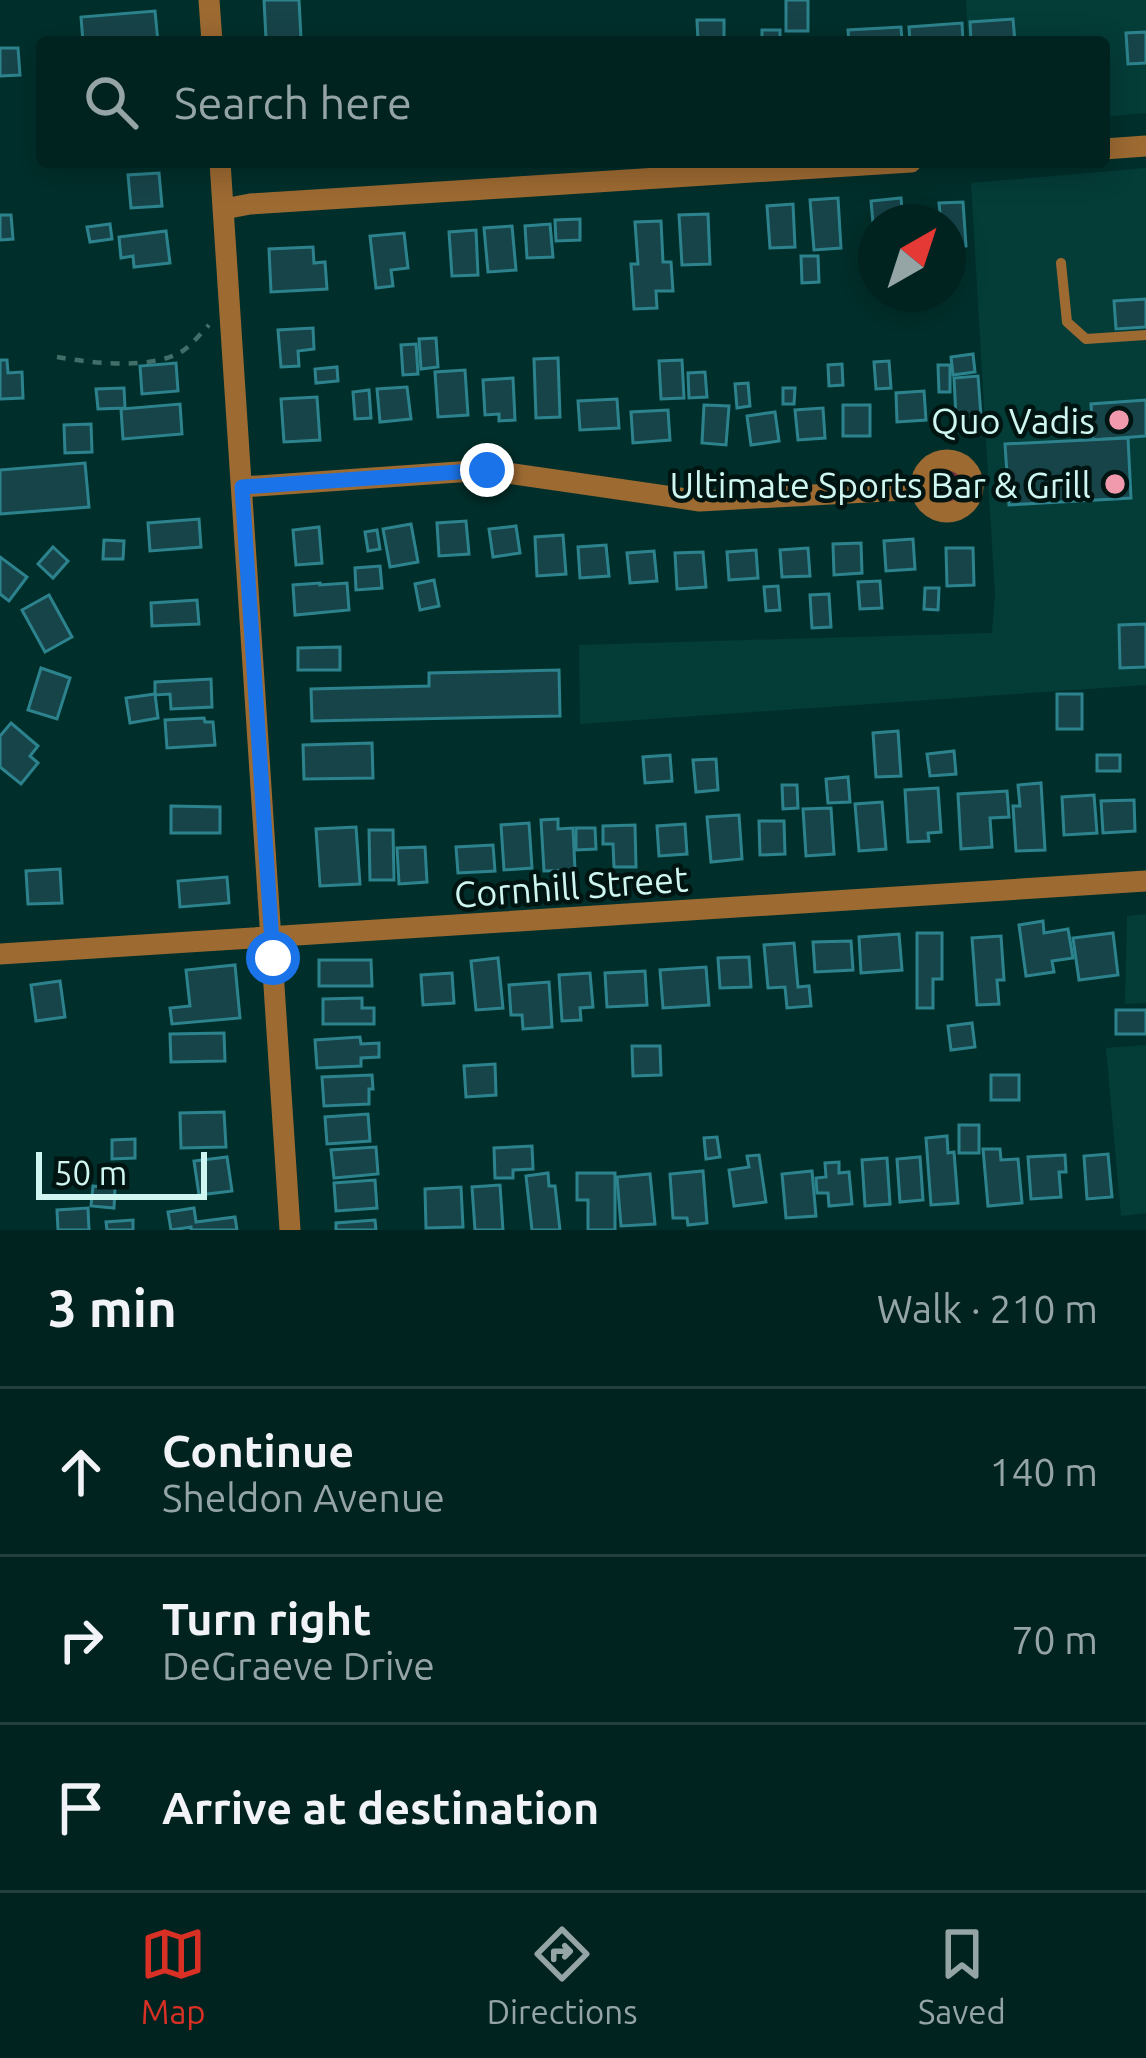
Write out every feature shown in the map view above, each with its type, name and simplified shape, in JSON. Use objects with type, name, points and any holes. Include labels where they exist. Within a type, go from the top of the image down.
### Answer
[{"type":"street","points":[[209,0],[212,36]]},
{"type":"street","points":[[1110,149],[1146,146]]},
{"type":"street","points":[[221,168],[290,1230]]},
{"type":"street","points":[[224,209],[817,168]]},
{"type":"street","points":[[242,487],[487,470],[700,501],[922,489]]},
{"type":"street","name":"Cornhill Street","points":[[0,954],[1146,881]]},
{"type":"lane","points":[[1061,263],[1067,322],[1086,338],[1146,335]]},
{"type":"path","points":[[57,356],[88,362],[152,361],[182,352],[209,326]]},
{"type":"shaded area","points":[[966,0],[1146,0],[1146,113],[1110,116],[1110,36],[968,36]]},
{"type":"shaded area","points":[[1146,168],[1146,685],[580,724],[579,645],[992,633],[995,596],[971,183]]},
{"type":"shaded area","points":[[946,469],[959,474],[964,487],[959,500],[946,505],[933,500],[928,487],[933,474]]},
{"type":"shaded area","points":[[1146,914],[1146,1003],[1125,1004],[1127,916]]},
{"type":"shaded area","points":[[1146,1045],[1146,1213],[1121,1216],[1106,1048]]},
{"type":"building","points":[[264,0],[299,0],[301,36],[266,36]]},
{"type":"building","points":[[786,0],[808,0],[808,31],[786,31]]},
{"type":"building","points":[[155,11],[157,36],[83,36],[81,17]]},
{"type":"building","points":[[1013,19],[1014,36],[971,36],[970,22]]},
{"type":"building","points":[[697,20],[724,20],[724,36],[698,36]]},
{"type":"building","points":[[962,23],[963,36],[910,36],[909,27]]},
{"type":"building","points":[[901,27],[902,36],[848,36],[848,30]]},
{"type":"building","points":[[762,30],[780,30],[780,36],[762,36]]},
{"type":"building","points":[[1146,32],[1146,63],[1128,64],[1126,33]]},
{"type":"building","points":[[0,48],[18,48],[20,75],[0,76]]},
{"type":"building","points":[[159,173],[162,206],[131,208],[128,175]]},
{"type":"building","points":[[838,198],[841,248],[814,250],[810,200]]},
{"type":"building","points":[[901,198],[902,204],[871,204]]},
{"type":"building","points":[[793,204],[795,247],[770,248],[767,206]]},
{"type":"building","points":[[708,214],[710,264],[682,265],[679,215]]},
{"type":"building","points":[[0,215],[11,215],[13,239],[0,240]]},
{"type":"building","points":[[580,219],[580,240],[556,241],[555,220]]},
{"type":"building","points":[[661,221],[663,262],[671,262],[673,291],[656,291],[657,308],[634,309],[635,222]]},
{"type":"building","points":[[110,224],[112,239],[90,242],[87,227]]},
{"type":"building","points":[[550,224],[553,257],[527,258],[525,226]]},
{"type":"building","points":[[512,226],[516,270],[488,272],[484,228]]},
{"type":"building","points":[[476,230],[478,275],[452,276],[449,232]]},
{"type":"building","points":[[166,231],[170,263],[134,267],[133,256],[121,258],[119,237]]},
{"type":"building","points":[[404,233],[408,268],[391,270],[393,286],[376,288],[370,236]]},
{"type":"building","points":[[313,247],[314,263],[325,262],[327,289],[271,292],[269,249]]},
{"type":"building","points":[[801,256],[818,256],[819,282],[802,283]]},
{"type":"building","points":[[1146,299],[1146,327],[1116,329],[1114,301]]},
{"type":"building","points":[[313,328],[314,349],[298,351],[299,366],[281,367],[278,330]]},
{"type":"building","points":[[436,338],[438,367],[421,369],[419,339]]},
{"type":"building","points":[[416,344],[418,374],[403,375],[401,345]]},
{"type":"building","points":[[973,354],[975,372],[953,375],[951,357]]},
{"type":"building","points":[[558,358],[560,417],[536,418],[534,359]]},
{"type":"building","points":[[0,360],[7,360],[8,373],[22,372],[23,398],[0,399]]},
{"type":"building","points":[[682,360],[684,398],[661,399],[659,361]]},
{"type":"building","points":[[889,361],[891,388],[876,389],[874,362]]},
{"type":"building","points":[[176,363],[178,391],[142,394],[140,366]]},
{"type":"building","points":[[842,364],[843,385],[829,386],[828,365]]},
{"type":"building","points":[[938,365],[950,365],[950,392],[939,392]]},
{"type":"building","points":[[337,367],[338,381],[316,383],[315,369]]},
{"type":"building","points":[[465,370],[468,415],[438,417],[435,372]]},
{"type":"building","points":[[705,372],[707,397],[689,398],[688,373]]},
{"type":"building","points":[[978,376],[981,416],[956,417],[954,378]]},
{"type":"building","points":[[513,378],[515,420],[499,421],[499,414],[485,415],[483,380]]},
{"type":"building","points":[[748,383],[750,406],[737,408],[735,384]]},
{"type":"building","points":[[407,387],[411,419],[380,422],[377,389]]},
{"type":"building","points":[[124,388],[125,408],[98,409],[96,389]]},
{"type":"building","points":[[783,388],[795,388],[794,404],[783,404]]},
{"type":"building","points":[[369,390],[371,418],[355,419],[353,392]]},
{"type":"building","points":[[924,391],[926,420],[897,422],[896,393]]},
{"type":"building","points":[[317,397],[320,440],[284,442],[281,399]]},
{"type":"building","points":[[617,399],[619,428],[580,430],[578,401]]},
{"type":"building","name":"Quo Vadis","points":[[1146,400],[1146,436],[1093,440],[1091,404]]},
{"type":"building","points":[[180,404],[182,434],[123,439],[121,409]]},
{"type":"building","points":[[704,405],[729,406],[726,445],[702,443]]},
{"type":"building","points":[[843,405],[870,405],[870,436],[843,436]]},
{"type":"building","points":[[823,408],[825,438],[798,440],[795,410]]},
{"type":"building","points":[[668,410],[670,440],[633,443],[631,412]]},
{"type":"building","points":[[775,412],[779,441],[751,445],[747,416]]},
{"type":"building","points":[[91,424],[92,452],[65,453],[64,425]]},
{"type":"building","points":[[1128,438],[1131,498],[1009,505],[1005,444]]},
{"type":"building","points":[[85,463],[89,507],[0,514],[0,470]]},
{"type":"building","points":[[199,519],[201,547],[150,551],[148,523]]},
{"type":"building","points":[[466,521],[469,554],[439,556],[437,523]]},
{"type":"building","points":[[411,524],[418,562],[390,567],[383,529]]},
{"type":"building","points":[[516,526],[520,553],[493,557],[489,529]]},
{"type":"building","points":[[319,527],[322,563],[296,565],[293,530]]},
{"type":"building","points":[[377,530],[380,549],[368,551],[365,532]]},
{"type":"building","points":[[563,535],[566,574],[537,576],[535,537]]},
{"type":"building","points":[[913,539],[915,569],[886,571],[884,541]]},
{"type":"building","points":[[104,540],[124,541],[123,559],[103,559]]},
{"type":"building","points":[[861,543],[862,573],[834,575],[833,544]]},
{"type":"building","points":[[606,545],[609,576],[580,578],[578,547]]},
{"type":"building","points":[[53,547],[68,561],[53,578],[38,564]]},
{"type":"building","points":[[808,548],[810,576],[782,577],[780,550]]},
{"type":"building","points":[[946,548],[973,548],[974,585],[947,586]]},
{"type":"building","points":[[756,550],[758,578],[729,580],[727,552]]},
{"type":"building","points":[[654,551],[657,581],[630,583],[627,553]]},
{"type":"building","points":[[703,552],[706,587],[677,589],[675,553]]},
{"type":"building","points":[[0,557],[27,577],[9,601],[0,594]]},
{"type":"building","points":[[380,566],[382,588],[356,590],[355,568]]},
{"type":"building","points":[[434,580],[439,606],[420,610],[415,584]]},
{"type":"building","points":[[880,581],[882,608],[860,609],[858,582]]},
{"type":"building","points":[[347,583],[349,610],[295,615],[293,585]]},
{"type":"building","points":[[778,586],[780,610],[766,611],[764,587]]},
{"type":"building","points":[[925,588],[939,588],[938,610],[924,609]]},
{"type":"building","points":[[829,594],[831,627],[812,628],[810,595]]},
{"type":"building","points":[[49,595],[72,637],[45,652],[22,610]]},
{"type":"building","points":[[197,600],[199,624],[152,626],[151,603]]},
{"type":"building","points":[[1146,624],[1146,667],[1120,668],[1119,625]]},
{"type":"building","points":[[340,647],[340,670],[298,670],[298,648]]},
{"type":"building","points":[[41,668],[70,678],[57,719],[28,710]]},
{"type":"building","points":[[559,670],[560,716],[312,721],[311,689],[429,686],[429,673]]},
{"type":"building","points":[[211,679],[212,707],[171,709],[170,694],[155,695],[155,682]]},
{"type":"building","points":[[155,694],[158,718],[130,723],[126,698]]},
{"type":"building","points":[[1057,694],[1082,694],[1082,729],[1057,729]]},
{"type":"building","points":[[204,718],[213,722],[215,745],[167,748],[165,720]]},
{"type":"building","points":[[11,723],[38,746],[30,756],[38,763],[21,784],[0,767],[0,736]]},
{"type":"building","points":[[898,731],[901,776],[876,777],[873,733]]},
{"type":"building","points":[[372,743],[373,778],[304,779],[303,745]]},
{"type":"building","points":[[954,751],[956,774],[930,776],[927,754]]},
{"type":"building","points":[[670,755],[672,781],[645,783],[643,757]]},
{"type":"building","points":[[1097,755],[1120,755],[1120,771],[1097,771]]},
{"type":"building","points":[[716,759],[718,790],[696,792],[693,760]]},
{"type":"building","points":[[848,777],[850,802],[828,803],[826,779]]},
{"type":"building","points":[[1041,783],[1045,850],[1016,851],[1013,806],[1020,806],[1018,785]]},
{"type":"building","points":[[782,785],[797,785],[798,808],[783,809]]},
{"type":"building","points":[[938,788],[941,832],[928,833],[929,841],[908,842],[905,790]]},
{"type":"building","points":[[1007,791],[1009,817],[990,818],[992,847],[961,849],[958,794]]},
{"type":"building","points":[[1094,795],[1097,833],[1064,835],[1062,797]]},
{"type":"building","points":[[1134,800],[1135,831],[1103,833],[1101,801]]},
{"type":"building","points":[[882,802],[886,849],[859,851],[855,804]]},
{"type":"building","points":[[171,806],[220,807],[220,833],[171,833]]},
{"type":"building","points":[[831,808],[834,854],[806,856],[803,809]]},
{"type":"building","points":[[739,815],[742,859],[711,862],[707,817]]},
{"type":"building","points":[[558,819],[558,829],[573,828],[575,870],[544,871],[541,820]]},
{"type":"building","points":[[759,821],[784,821],[785,854],[760,855]]},
{"type":"building","points":[[529,823],[532,868],[504,870],[501,825]]},
{"type":"building","points":[[685,824],[687,854],[659,856],[657,826]]},
{"type":"building","points":[[635,825],[636,867],[614,867],[613,844],[603,844],[603,826]]},
{"type":"building","points":[[356,827],[360,884],[320,886],[316,829]]},
{"type":"building","points":[[576,828],[595,828],[596,849],[576,850]]},
{"type":"building","points":[[369,830],[393,830],[394,880],[370,880]]},
{"type":"building","points":[[493,845],[495,871],[458,873],[456,847]]},
{"type":"building","points":[[425,847],[427,882],[399,884],[397,848]]},
{"type":"building","points":[[60,869],[62,903],[28,904],[26,871]]},
{"type":"building","points":[[227,877],[229,903],[180,907],[178,881]]},
{"type":"building","points":[[1043,921],[1044,933],[1068,929],[1073,958],[1052,961],[1054,972],[1026,976],[1019,925]]},
{"type":"building","points":[[917,933],[942,933],[942,979],[933,979],[933,1008],[917,1008]]},
{"type":"building","points":[[1113,933],[1118,975],[1079,980],[1073,938]]},
{"type":"building","points":[[899,934],[902,970],[861,973],[859,937]]},
{"type":"building","points":[[1001,936],[1004,980],[997,980],[999,1004],[977,1005],[972,938]]},
{"type":"building","points":[[851,941],[853,970],[815,972],[813,942]]},
{"type":"building","points":[[794,943],[798,987],[809,986],[811,1006],[787,1008],[785,987],[768,988],[764,945]]},
{"type":"building","points":[[749,957],[751,987],[720,988],[718,958]]},
{"type":"building","points":[[498,958],[503,1008],[476,1010],[471,961]]},
{"type":"building","points":[[319,960],[371,960],[372,986],[319,986]]},
{"type":"building","points":[[235,965],[240,1018],[172,1024],[170,1008],[190,1006],[186,970]]},
{"type":"building","points":[[706,967],[709,1005],[663,1008],[660,970]]},
{"type":"building","points":[[645,971],[647,1005],[607,1007],[605,973]]},
{"type":"building","points":[[452,973],[454,1003],[423,1005],[421,975]]},
{"type":"building","points":[[590,973],[593,1007],[580,1008],[581,1020],[562,1021],[559,975]]},
{"type":"building","points":[[60,981],[65,1017],[36,1021],[31,985]]},
{"type":"building","points":[[549,982],[552,1027],[523,1029],[522,1015],[511,1015],[509,985]]},
{"type":"building","points":[[362,998],[362,1008],[374,1008],[374,1024],[323,1024],[323,999]]},
{"type":"building","points":[[1116,1010],[1146,1010],[1146,1034],[1116,1034]]},
{"type":"building","points":[[972,1023],[975,1047],[951,1050],[948,1026]]},
{"type":"building","points":[[224,1033],[225,1061],[171,1062],[170,1034]]},
{"type":"building","points":[[360,1037],[361,1044],[379,1043],[379,1057],[361,1058],[361,1066],[317,1068],[315,1040]]},
{"type":"building","points":[[632,1046],[660,1046],[661,1075],[633,1076]]},
{"type":"building","points":[[495,1064],[496,1095],[466,1097],[464,1066]]},
{"type":"building","points":[[372,1075],[369,1104],[324,1106],[322,1077]]},
{"type":"building","points":[[991,1075],[1019,1075],[1019,1100],[991,1100]]},
{"type":"building","points":[[224,1112],[226,1147],[181,1148],[180,1113]]},
{"type":"building","points":[[368,1114],[370,1141],[327,1144],[325,1117]]},
{"type":"building","points":[[959,1125],[979,1125],[979,1153],[959,1153]]},
{"type":"building","points":[[947,1136],[948,1153],[954,1152],[958,1203],[931,1205],[926,1138]]},
{"type":"building","points":[[717,1137],[720,1157],[706,1159],[704,1138]]},
{"type":"building","points":[[135,1139],[135,1158],[112,1159],[112,1140]]},
{"type":"building","points":[[532,1146],[533,1169],[513,1170],[513,1178],[495,1178],[494,1148]]},
{"type":"building","points":[[376,1147],[378,1174],[334,1178],[331,1150]]},
{"type":"building","points":[[983,1149],[1000,1149],[1001,1160],[1018,1159],[1022,1203],[988,1206]]},
{"type":"building","points":[[1108,1154],[1112,1197],[1087,1199],[1084,1156]]},
{"type":"building","points":[[759,1155],[766,1202],[734,1206],[729,1170],[749,1167],[747,1156]]},
{"type":"building","points":[[1065,1155],[1066,1172],[1059,1172],[1061,1197],[1031,1199],[1028,1157]]},
{"type":"building","points":[[227,1157],[232,1191],[199,1195],[194,1161]]},
{"type":"building","points":[[920,1157],[923,1200],[900,1202],[897,1159]]},
{"type":"building","points":[[887,1158],[890,1204],[865,1206],[862,1160]]},
{"type":"building","points":[[839,1162],[839,1173],[849,1172],[852,1204],[829,1206],[828,1193],[817,1193],[816,1178],[826,1177],[825,1163]]},
{"type":"building","points":[[703,1171],[707,1223],[688,1225],[687,1218],[673,1218],[670,1174]]},
{"type":"building","points":[[812,1171],[816,1216],[786,1218],[782,1174]]},
{"type":"building","points":[[548,1173],[549,1186],[555,1186],[560,1230],[532,1230],[526,1176]]},
{"type":"building","points":[[577,1173],[615,1173],[615,1230],[588,1230],[588,1200],[577,1200]]},
{"type":"building","points":[[650,1174],[655,1224],[621,1226],[617,1177]]},
{"type":"building","points":[[375,1180],[377,1208],[336,1211],[334,1183]]},
{"type":"building","points":[[500,1185],[503,1230],[475,1230],[472,1187]]},
{"type":"building","points":[[93,1186],[115,1188],[114,1208],[91,1206]]},
{"type":"building","points":[[461,1187],[463,1227],[426,1228],[425,1189]]},
{"type":"building","points":[[88,1208],[89,1230],[58,1230],[57,1210]]},
{"type":"building","points":[[194,1208],[196,1222],[235,1217],[237,1230],[171,1230],[168,1212]]},
{"type":"building","points":[[133,1220],[133,1230],[107,1230],[106,1222]]},
{"type":"building","points":[[375,1220],[376,1230],[336,1230],[336,1223]]},
{"type":"place","name":"Quo Vadis","points":[[1119,420]]},
{"type":"place","name":"Ultimate Sports Bar & Grill","points":[[1115,484]]},
{"type":"route","points":[[273,958],[242,487],[487,470]]}]
